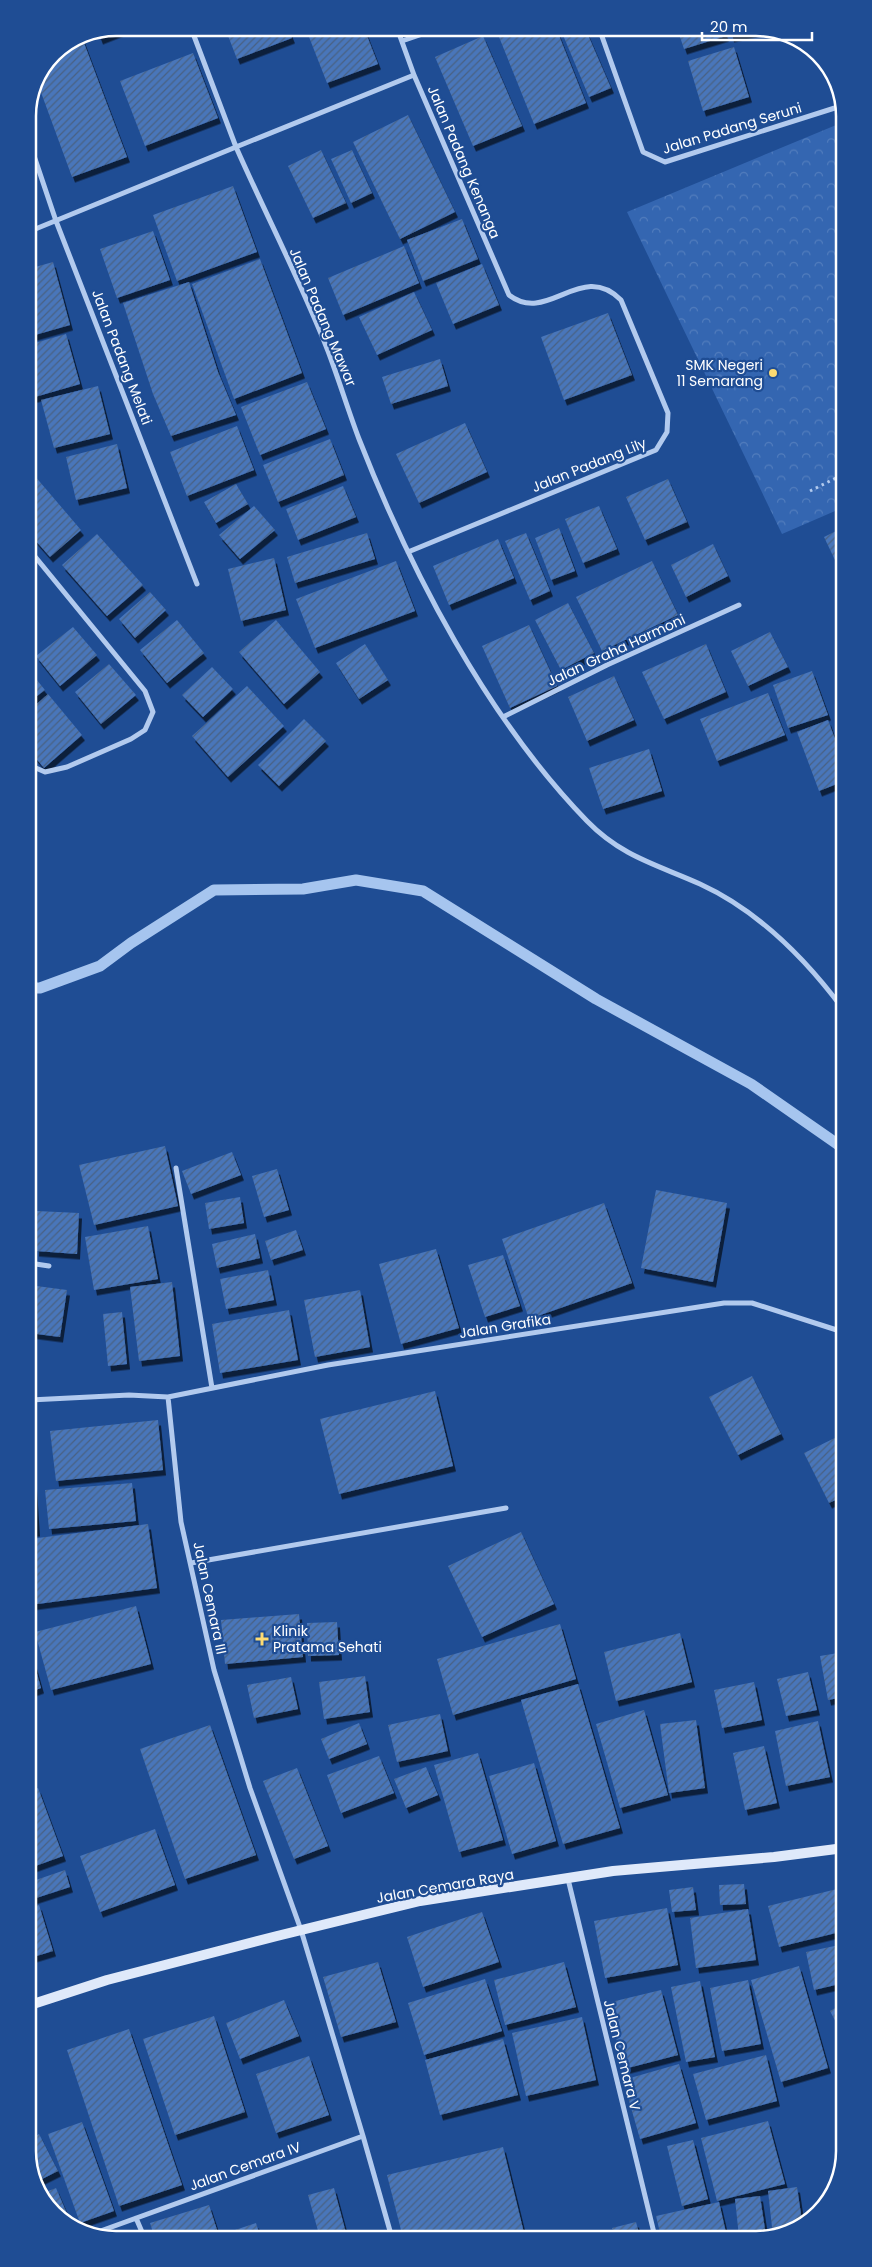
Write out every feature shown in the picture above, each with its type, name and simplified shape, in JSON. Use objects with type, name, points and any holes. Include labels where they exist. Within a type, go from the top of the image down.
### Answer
[{"type":"main road","name":"Jalan Cemara Raya","points":[[36,2003],[107,1980],[301,1930],[420,1902],[612,1871],[774,1857],[836,1849]]},
{"type":"street","name":"Jalan Padang Mawar","points":[[194,36],[236,147],[328,350],[359,439],[408,552]]},
{"type":"street","points":[[400,36],[414,75]]},
{"type":"street","points":[[402,41],[417,36]]},
{"type":"street","name":"Jalan Padang Seruni","points":[[602,36],[643,152],[656,160],[665,162],[835,108]]},
{"type":"street","name":"Jalan Padang Kenanga","points":[[236,147],[414,75],[509,295],[524,304],[535,305],[586,286],[594,286],[603,287],[613,292],[621,300]]},
{"type":"street","points":[[36,229],[236,147]]},
{"type":"street","name":"Jalan Padang Melati","points":[[36,162],[56,221],[198,584]]},
{"type":"street","name":"Jalan Padang Lily","points":[[408,552],[656,450],[667,432],[668,413],[621,300]]},
{"type":"street","points":[[408,552],[478,679],[503,717],[543,771],[589,823],[620,848],[662,870],[701,884],[750,912],[793,950],[836,1001]]},
{"type":"street","points":[[36,558],[145,691],[153,712],[145,730],[130,739],[67,767],[45,772],[36,768]]},
{"type":"street","name":"Jalan Graha Harmoni","points":[[503,717],[607,665],[739,605]]},
{"type":"street","points":[[176,1168],[212,1388]]},
{"type":"street","points":[[36,1264],[49,1266]]},
{"type":"street","name":"Jalan Grafika","points":[[168,1397],[328,1365],[724,1303],[752,1304],[836,1330]]},
{"type":"street","points":[[36,1400],[129,1395],[168,1397]]},
{"type":"street","name":"Jalan Cemara III","points":[[168,1397],[182,1522],[214,1670],[250,1788],[301,1930]]},
{"type":"street","points":[[190,1563],[506,1508]]},
{"type":"street","name":"Jalan Cemara V","points":[[568,1878],[654,2231]]},
{"type":"street","points":[[301,1930],[390,2231]]},
{"type":"street","name":"Jalan Cemara IV","points":[[104,2230],[363,2136]]},
{"type":"street","points":[[136,2218],[142,2231]]},
{"type":"path","points":[[810,491],[836,478]]},
{"type":"green space","name":"SMK Negeri 11 Semarang","points":[[836,125],[836,511],[782,534],[627,212]]},
{"type":"building","points":[[228,36],[291,36],[292,38],[237,59]]},
{"type":"building","points":[[367,36],[378,64],[327,83],[309,37]]},
{"type":"building","points":[[483,36],[522,126],[473,146],[435,57]]},
{"type":"building","points":[[559,36],[586,103],[534,124],[499,37]]},
{"type":"building","points":[[563,36],[588,36],[611,88],[589,97]]},
{"type":"building","points":[[680,36],[726,36],[684,49]]},
{"type":"building","points":[[84,43],[127,157],[72,177],[41,91],[44,81],[63,56]]},
{"type":"building","points":[[734,47],[749,97],[703,111],[688,61]]},
{"type":"building","points":[[193,53],[218,118],[145,146],[120,81]]},
{"type":"building","points":[[408,115],[455,212],[400,239],[353,142]]},
{"type":"building","points":[[321,150],[346,203],[313,218],[288,166]]},
{"type":"building","points":[[352,150],[372,193],[351,203],[331,159]]},
{"type":"building","points":[[233,186],[257,252],[177,281],[153,215]]},
{"type":"building","points":[[462,219],[478,259],[423,281],[407,240]]},
{"type":"building","points":[[153,231],[170,280],[117,298],[100,249]]},
{"type":"building","points":[[404,246],[419,283],[343,315],[328,278]]},
{"type":"building","points":[[260,259],[302,373],[234,399],[192,284]]},
{"type":"building","points":[[53,262],[70,325],[36,335],[36,267]]},
{"type":"building","points":[[482,264],[499,305],[453,324],[436,283]]},
{"type":"building","points":[[189,282],[218,372],[236,415],[171,436],[153,394],[123,303]]},
{"type":"building","points":[[414,292],[432,330],[377,355],[359,317]]},
{"type":"building","points":[[608,313],[632,375],[564,400],[541,337]]},
{"type":"building","points":[[66,334],[80,384],[36,397],[36,343]]},
{"type":"building","points":[[440,359],[448,386],[391,404],[382,377]]},
{"type":"building","points":[[307,382],[326,429],[260,455],[241,407]]},
{"type":"building","points":[[98,386],[110,434],[54,448],[41,400]]},
{"type":"building","points":[[465,423],[487,472],[419,503],[396,454]]},
{"type":"building","points":[[237,426],[254,470],[187,496],[170,452]]},
{"type":"building","points":[[330,439],[344,475],[278,502],[263,465]]},
{"type":"building","points":[[117,444],[127,488],[76,500],[66,457]]},
{"type":"building","points":[[36,477],[81,530],[50,557],[36,541]]},
{"type":"building","points":[[668,479],[687,522],[645,540],[626,497]]},
{"type":"building","points":[[236,484],[248,504],[216,523],[204,502]]},
{"type":"building","points":[[343,486],[356,517],[298,540],[286,509]]},
{"type":"building","points":[[254,506],[275,530],[240,559],[219,535]]},
{"type":"building","points":[[599,506],[617,549],[583,563],[565,519]]},
{"type":"building","points":[[559,528],[575,571],[551,580],[535,538]]},
{"type":"building","points":[[836,531],[836,562],[824,537]]},
{"type":"building","points":[[367,533],[375,559],[295,583],[287,557]]},
{"type":"building","points":[[526,533],[550,591],[530,600],[505,541]]},
{"type":"building","points":[[97,534],[143,585],[107,616],[62,565]]},
{"type":"building","points":[[498,539],[514,578],[449,605],[433,566]]},
{"type":"building","points":[[713,544],[728,576],[686,597],[671,565]]},
{"type":"building","points":[[274,558],[286,610],[241,621],[228,569]]},
{"type":"building","points":[[396,561],[415,611],[315,648],[296,599]]},
{"type":"building","points":[[652,561],[678,615],[602,651],[576,597]]},
{"type":"building","points":[[150,592],[166,610],[135,638],[119,619]]},
{"type":"building","points":[[568,603],[594,653],[561,670],[535,620]]},
{"type":"building","points":[[177,620],[204,653],[167,683],[140,650]]},
{"type":"building","points":[[276,620],[320,672],[284,704],[239,652]]},
{"type":"building","points":[[529,625],[557,686],[510,708],[482,646]]},
{"type":"building","points":[[73,627],[97,655],[60,686],[36,656]]},
{"type":"building","points":[[770,632],[788,667],[748,686],[731,651]]},
{"type":"building","points":[[365,644],[388,680],[359,699],[336,663]]},
{"type":"building","points":[[706,644],[726,692],[664,719],[642,672]]},
{"type":"building","points":[[109,664],[136,695],[101,724],[75,692]]},
{"type":"building","points":[[212,667],[233,689],[203,717],[182,695]]},
{"type":"building","points":[[812,671],[828,715],[788,728],[773,685]]},
{"type":"building","points":[[614,676],[634,720],[587,741],[568,697]]},
{"type":"building","points":[[36,679],[45,690],[36,697]]},
{"type":"building","points":[[247,686],[284,726],[228,777],[192,736]]},
{"type":"building","points":[[768,693],[785,735],[717,761],[700,719]]},
{"type":"building","points":[[48,694],[82,735],[44,768],[36,758],[36,705]]},
{"type":"building","points":[[304,719],[326,741],[279,786],[258,765]]},
{"type":"building","points":[[828,720],[836,742],[836,784],[819,791],[797,732]]},
{"type":"building","points":[[649,749],[662,791],[603,809],[589,768]]},
{"type":"building","points":[[165,1146],[178,1206],[94,1225],[79,1165]]},
{"type":"building","points":[[232,1152],[241,1175],[191,1194],[182,1171]]},
{"type":"building","points":[[277,1169],[289,1210],[264,1217],[252,1176]]},
{"type":"building","points":[[656,1190],[727,1203],[713,1282],[641,1268]]},
{"type":"building","points":[[240,1197],[244,1223],[209,1229],[205,1203]]},
{"type":"building","points":[[604,1203],[632,1283],[529,1319],[502,1239]]},
{"type":"building","points":[[37,1211],[79,1213],[77,1254],[36,1251]]},
{"type":"building","points":[[148,1226],[158,1279],[94,1290],[85,1237]]},
{"type":"building","points":[[296,1230],[303,1250],[271,1260],[265,1241]]},
{"type":"building","points":[[255,1234],[260,1258],[217,1268],[212,1244]]},
{"type":"building","points":[[436,1249],[459,1328],[401,1344],[379,1264]]},
{"type":"building","points":[[503,1255],[520,1306],[485,1317],[468,1265]]},
{"type":"building","points":[[268,1270],[274,1300],[226,1309],[220,1279]]},
{"type":"building","points":[[172,1282],[180,1356],[139,1361],[130,1287]]},
{"type":"building","points":[[36,1286],[67,1290],[60,1337],[36,1334]]},
{"type":"building","points":[[360,1290],[370,1347],[315,1357],[304,1300]]},
{"type":"building","points":[[289,1310],[298,1360],[220,1373],[212,1324]]},
{"type":"building","points":[[122,1312],[127,1364],[108,1366],[103,1314]]},
{"type":"building","points":[[752,1376],[781,1434],[738,1455],[709,1397]]},
{"type":"building","points":[[435,1391],[453,1466],[339,1494],[320,1419]]},
{"type":"building","points":[[158,1420],[163,1470],[56,1481],[50,1431]]},
{"type":"building","points":[[836,1437],[836,1500],[829,1503],[804,1453]]},
{"type":"building","points":[[132,1483],[136,1521],[49,1529],[45,1490]]},
{"type":"building","points":[[148,1524],[157,1588],[36,1604],[36,1538]]},
{"type":"building","points":[[521,1532],[554,1604],[482,1637],[448,1566]]},
{"type":"building","points":[[136,1606],[151,1664],[51,1690],[36,1632]]},
{"type":"building","name":"Klinik Pratama Sehati","points":[[299,1614],[303,1657],[225,1664],[221,1620]]},
{"type":"building","points":[[337,1622],[339,1655],[308,1656],[307,1623]]},
{"type":"building","points":[[560,1624],[576,1679],[453,1715],[437,1659]]},
{"type":"building","points":[[680,1633],[692,1682],[616,1701],[604,1652]]},
{"type":"building","points":[[836,1653],[836,1698],[828,1700],[820,1656]]},
{"type":"building","points":[[36,1670],[41,1688],[36,1690]]},
{"type":"building","points":[[808,1672],[817,1710],[786,1716],[777,1679]]},
{"type":"building","points":[[365,1676],[370,1712],[324,1719],[319,1682]]},
{"type":"building","points":[[291,1677],[298,1709],[254,1718],[247,1685]]},
{"type":"building","points":[[754,1682],[762,1720],[722,1728],[714,1690]]},
{"type":"building","points":[[578,1684],[620,1828],[563,1844],[521,1700]]},
{"type":"building","points":[[644,1710],[668,1795],[620,1808],[596,1724]]},
{"type":"building","points":[[440,1714],[448,1751],[397,1762],[388,1725]]},
{"type":"building","points":[[696,1720],[705,1788],[669,1793],[660,1724]]},
{"type":"building","points":[[818,1721],[830,1777],[786,1786],[775,1731]]},
{"type":"building","points":[[359,1723],[367,1744],[329,1759],[321,1739]]},
{"type":"building","points":[[210,1725],[256,1855],[185,1879],[140,1749]]},
{"type":"building","points":[[764,1746],[777,1803],[745,1810],[733,1753]]},
{"type":"building","points":[[478,1753],[503,1840],[459,1852],[434,1765]]},
{"type":"building","points":[[379,1756],[394,1793],[341,1813],[327,1775]]},
{"type":"building","points":[[534,1763],[556,1841],[512,1854],[489,1776]]},
{"type":"building","points":[[426,1767],[438,1795],[406,1808],[394,1779]]},
{"type":"building","points":[[297,1768],[328,1846],[294,1859],[263,1781]]},
{"type":"building","points":[[38,1788],[63,1856],[36,1866],[36,1789]]},
{"type":"building","points":[[155,1829],[175,1885],[100,1912],[80,1856]]},
{"type":"building","points":[[65,1870],[70,1887],[36,1898],[36,1880]]},
{"type":"building","points":[[744,1884],[746,1904],[720,1905],[719,1885]]},
{"type":"building","points":[[693,1887],[696,1910],[672,1912],[669,1890]]},
{"type":"building","points":[[836,1889],[836,1933],[779,1947],[768,1906]]},
{"type":"building","points":[[39,1905],[53,1951],[36,1956],[36,1906]]},
{"type":"building","points":[[667,1908],[678,1965],[605,1978],[594,1921]]},
{"type":"building","points":[[748,1909],[756,1960],[696,1968],[690,1918]]},
{"type":"building","points":[[482,1912],[499,1962],[423,1987],[407,1937]]},
{"type":"building","points":[[836,1946],[836,1985],[814,1990],[806,1952]]},
{"type":"building","points":[[378,1962],[396,2022],[341,2037],[323,1977]]},
{"type":"building","points":[[564,1962],[576,2007],[505,2025],[494,1980]]},
{"type":"building","points":[[799,1966],[828,2068],[781,2082],[751,1980]]},
{"type":"building","points":[[485,1979],[502,2031],[424,2055],[408,2003]]},
{"type":"building","points":[[748,1980],[761,2044],[722,2051],[710,1988]]},
{"type":"building","points":[[700,1981],[715,2057],[686,2062],[671,1987]]},
{"type":"building","points":[[661,1990],[678,2055],[624,2069],[607,2003]]},
{"type":"building","points":[[284,2000],[299,2036],[240,2059],[226,2023]]},
{"type":"building","points":[[836,2008],[836,2023],[830,2011]]},
{"type":"building","points":[[214,2016],[245,2112],[175,2135],[143,2039]]},
{"type":"building","points":[[582,2017],[596,2080],[526,2096],[512,2033]]},
{"type":"building","points":[[129,2029],[182,2185],[119,2206],[67,2050]]},
{"type":"building","points":[[503,2039],[518,2095],[440,2115],[425,2060]]},
{"type":"building","points":[[766,2055],[777,2101],[706,2120],[693,2074]]},
{"type":"building","points":[[309,2056],[329,2115],[276,2133],[256,2074]]},
{"type":"building","points":[[679,2064],[696,2123],[640,2139],[623,2080]]},
{"type":"building","points":[[768,2121],[785,2184],[717,2201],[701,2138]]},
{"type":"building","points":[[82,2122],[114,2211],[80,2222],[48,2134]]},
{"type":"building","points":[[39,2134],[58,2171],[41,2179],[37,2161],[36,2136]]},
{"type":"building","points":[[693,2140],[708,2199],[682,2206],[667,2146]]},
{"type":"building","points":[[503,2147],[524,2231],[401,2231],[387,2175]]},
{"type":"building","points":[[797,2187],[801,2216],[791,2223],[772,2229],[768,2191]]},
{"type":"building","points":[[56,2188],[67,2214],[63,2211],[47,2191]]},
{"type":"building","points":[[334,2188],[345,2231],[318,2231],[308,2195]]},
{"type":"building","points":[[760,2196],[765,2230],[738,2231],[735,2199]]},
{"type":"building","points":[[719,2202],[726,2231],[660,2231],[656,2216]]},
{"type":"building","points":[[209,2205],[217,2231],[152,2231],[150,2223]]},
{"type":"building","points":[[636,2222],[638,2231],[613,2231],[612,2228]]},
{"type":"building","points":[[256,2223],[258,2231],[232,2231]]},
{"type":"waterway","points":[[36,988],[100,966],[131,943],[214,890],[303,889],[356,880],[423,891],[596,999],[751,1084],[836,1143]]},
{"type":"place","name":"SMK Negeri 11 Semarang","points":[[773,373]]},
{"type":"place","name":"Klinik Pratama Sehati","points":[[262,1639]]}]
